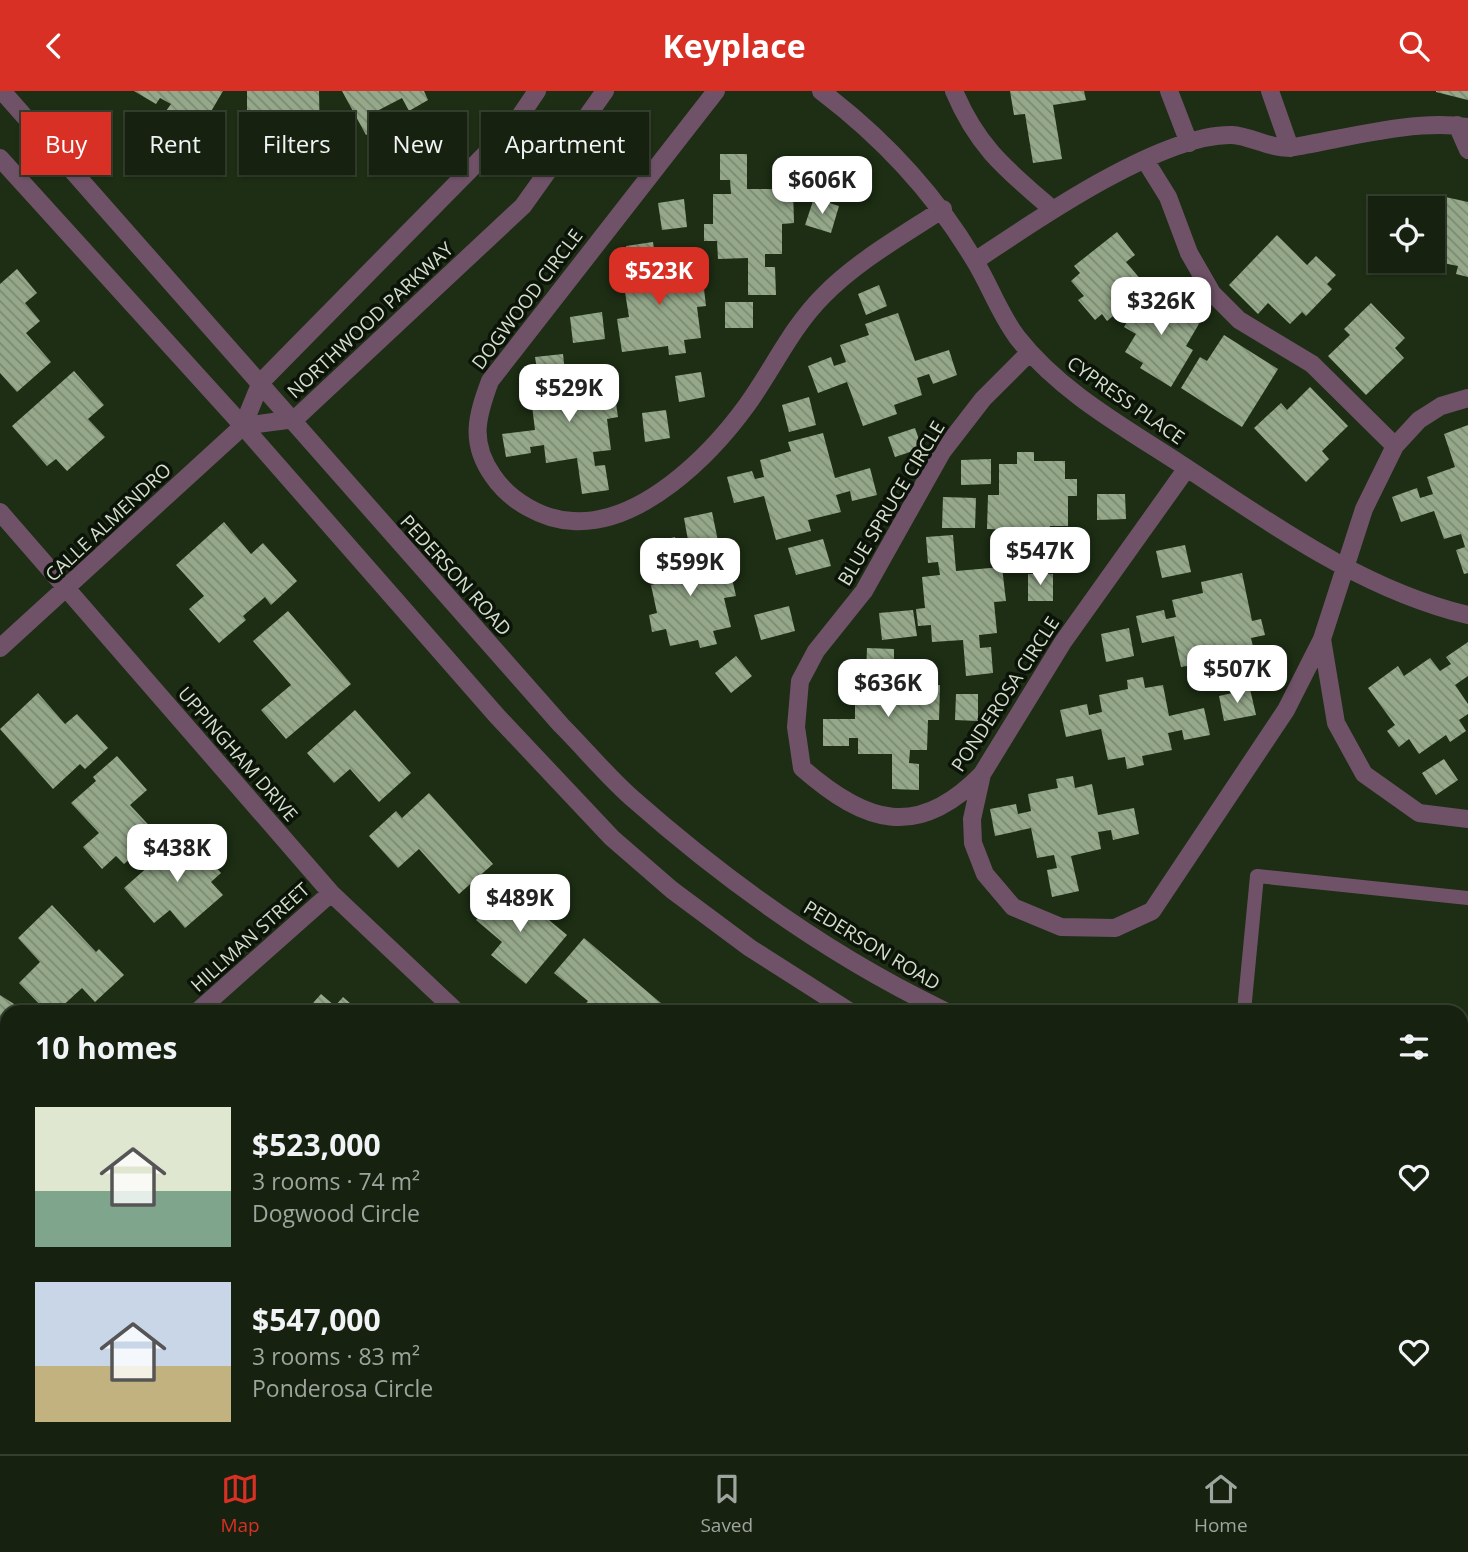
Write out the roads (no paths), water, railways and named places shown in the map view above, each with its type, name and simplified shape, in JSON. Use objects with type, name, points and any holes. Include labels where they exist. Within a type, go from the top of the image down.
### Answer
[{"type":"street","name":"PEDERSON ROAD","points":[[2,91],[295,419],[336,471],[552,715],[631,796],[776,912],[853,961],[934,1005]]},
{"type":"street","name":"NORTHWOOD PARKWAY","points":[[537,91],[514,125],[261,382],[243,426],[295,419],[523,206],[605,91]]},
{"type":"street","name":"DOGWOOD CIRCLE","points":[[716,91],[490,381],[477,417],[477,442],[493,477],[512,496],[533,510],[559,520],[609,520],[635,508],[666,487],[723,436],[748,403],[803,317],[823,296],[866,260],[943,209]]},
{"type":"street","name":"CYPRESS PLACE","points":[[821,91],[862,122],[943,209],[1015,335],[1048,372],[1089,404],[1345,570],[1436,607],[1468,615]]},
{"type":"street","points":[[954,91],[968,124],[994,159],[1052,209]]},
{"type":"street","points":[[1169,91],[1189,143]]},
{"type":"street","points":[[1270,91],[1290,148]]},
{"type":"street","points":[[975,261],[1052,209],[1145,160],[1189,143],[1231,135],[1290,148],[1358,132],[1463,126],[1468,150]]},
{"type":"street","points":[[0,158],[243,426],[497,716],[612,838],[673,890],[751,948],[840,1005]]},
{"type":"street","points":[[1145,160],[1168,197],[1189,253],[1212,293],[1239,320],[1312,364],[1395,446]]},
{"type":"street","name":"BLUE SPRUCE CIRCLE","points":[[802,768],[796,727],[800,681],[816,651],[864,591],[942,452],[983,399],[1030,352]]},
{"type":"street","points":[[982,775],[972,819],[973,843],[985,874],[1013,907],[1061,927],[1115,928],[1152,911],[1286,710],[1322,639],[1364,509],[1395,446],[1419,420],[1441,406],[1468,398]]},
{"type":"street","name":"CALLE ALMENDRO","points":[[0,648],[243,426]]},
{"type":"street","name":"PONDEROSA CIRCLE","points":[[802,768],[832,795],[883,817],[906,818],[930,813],[953,800],[982,775],[1063,642],[1187,468]]},
{"type":"street","name":"UPPINGHAM DRIVE","points":[[0,512],[331,893],[450,1005]]},
{"type":"street","points":[[1322,639],[1336,723],[1364,775],[1419,813],[1468,819]]},
{"type":"street","name":"HILLMAN STREET","points":[[205,1005],[331,893]]},
{"type":"lane","points":[[1245,1005],[1257,876],[1468,898]]}]
